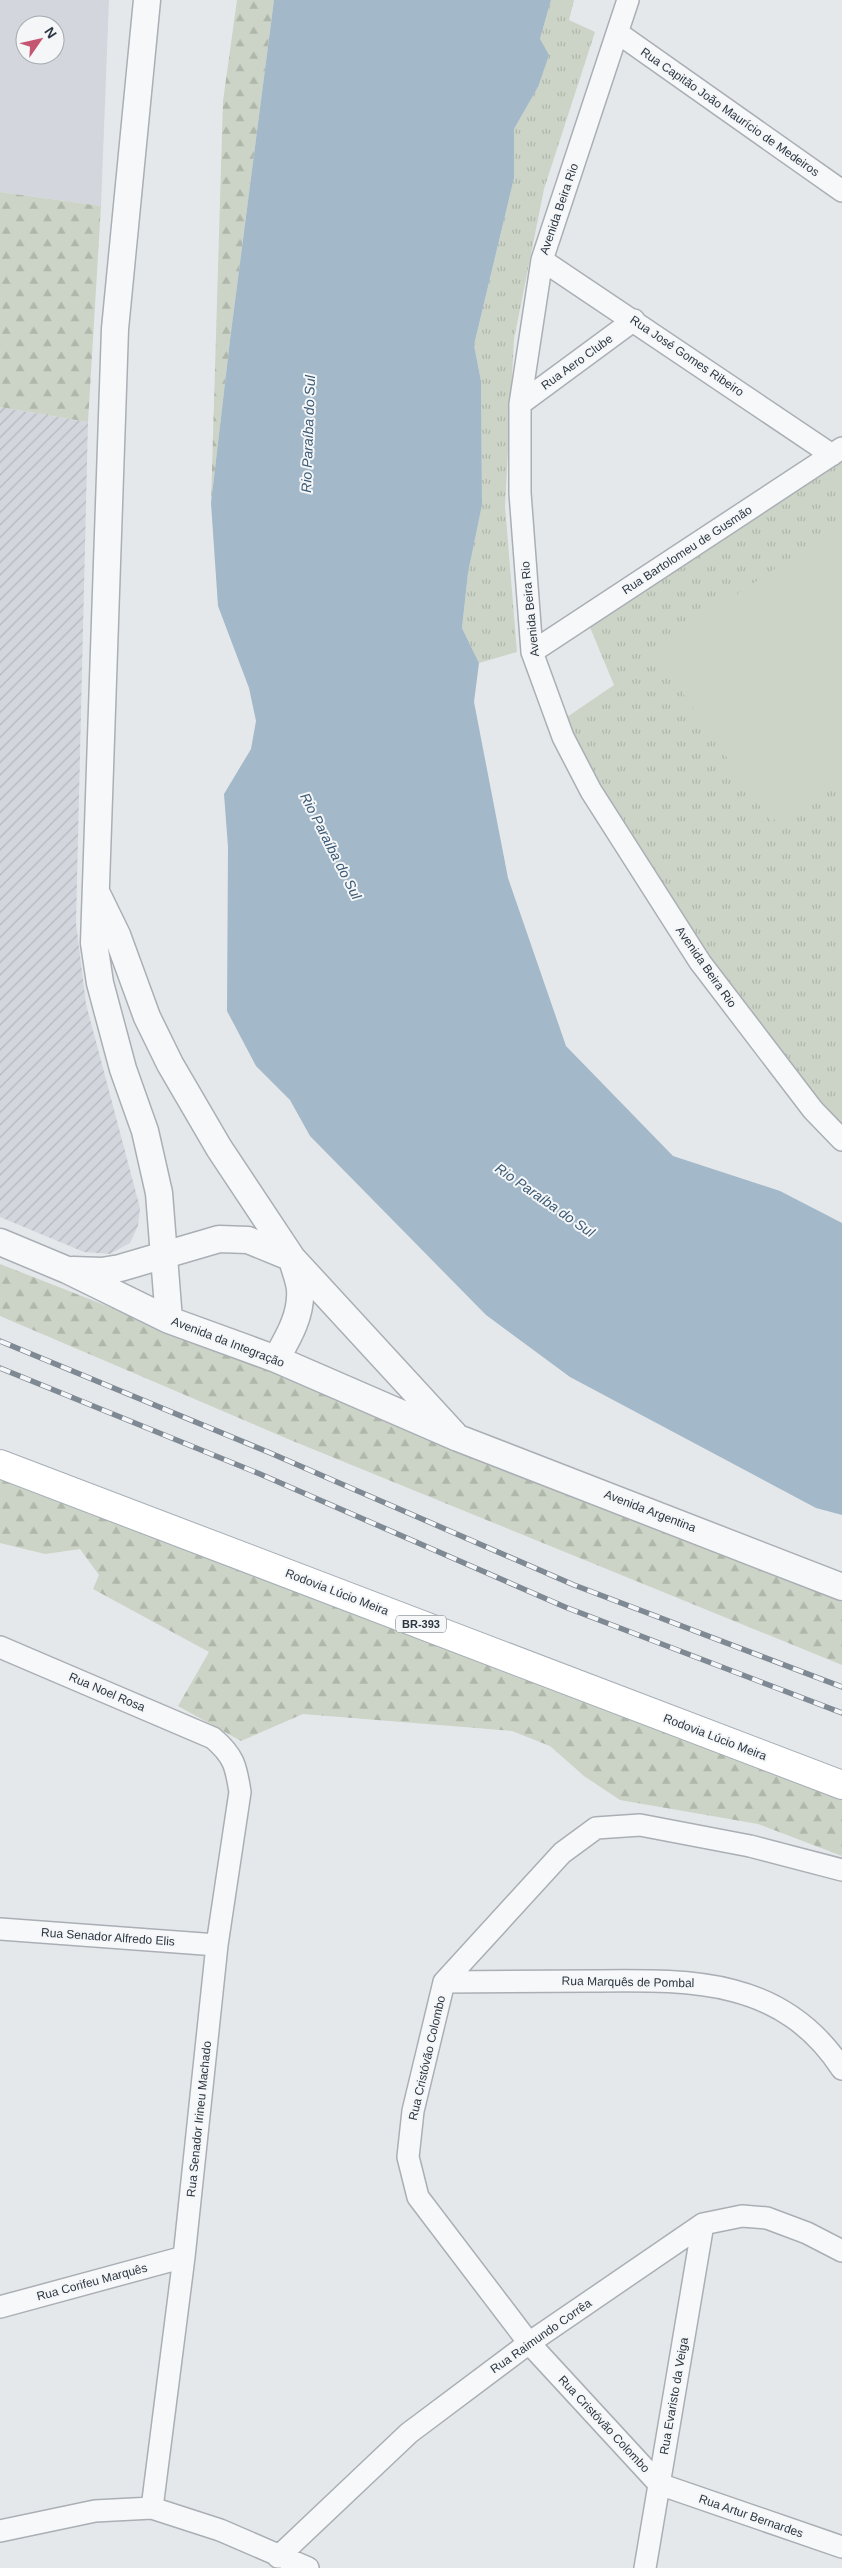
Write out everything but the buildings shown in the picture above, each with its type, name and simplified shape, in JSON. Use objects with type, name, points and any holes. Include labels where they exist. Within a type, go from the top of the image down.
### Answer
[{"type":"main road","name":"Rodovia Lúcio Meira","points":[[0,1464],[842,1785]]},
{"type":"street","points":[[147,0],[115,329],[94,943],[100,983],[123,1069],[145,1131],[159,1193],[170,1320]]},
{"type":"street","name":"Avenida Beira Rio","points":[[628,0],[542,260],[520,404],[520,493],[532,652],[563,737],[601,807],[700,962],[813,1110],[842,1140]]},
{"type":"street","name":"Rua Capitão João Maurício de Medeiros","points":[[618,33],[842,191]]},
{"type":"street","name":"Rua José Gomes Ribeiro","points":[[542,260],[837,452]]},
{"type":"street","name":"Rua Aero Clube","points":[[520,404],[634,320]]},
{"type":"street","name":"Rua Bartolomeu de Gusmão","points":[[532,652],[837,452]]},
{"type":"street","points":[[96,894],[116,935],[147,1017],[170,1064],[219,1148],[292,1258],[458,1438]]},
{"type":"street","points":[[67,1270],[111,1269],[165,1256],[219,1239],[248,1240],[292,1258]]},
{"type":"street","name":"Avenida da Integração","points":[[0,1242],[67,1270],[170,1320],[276,1359],[458,1438]]},
{"type":"street","points":[[276,1359],[288,1338],[297,1316],[300,1289],[292,1258]]},
{"type":"street","name":"Avenida Argentina","points":[[458,1438],[842,1587]]},
{"type":"street","name":"Rua Noel Rosa","points":[[0,1647],[214,1738]]},
{"type":"street","name":"Rua Senador Irineu Machado","points":[[152,2508],[184,2257],[217,1945],[240,1792],[237,1768],[229,1752],[214,1738]]},
{"type":"street","name":"Rua Cristóvão Colombo","points":[[659,2484],[529,2342],[418,2197],[408,2157],[413,2111],[444,1982],[562,1853],[596,1828],[640,1825],[750,1846],[842,1870]]},
{"type":"street","name":"Rua Senador Alfredo Elis","points":[[0,1929],[217,1945]]},
{"type":"street","name":"Rua Marquês de Pombal","points":[[444,1982],[668,1980],[714,1984],[767,2001],[808,2028],[842,2069]]},
{"type":"street","name":"Rua Raimundo Corrêa","points":[[278,2557],[409,2433],[529,2342],[703,2224],[742,2216],[767,2218],[807,2233],[842,2251]]},
{"type":"street","name":"Rua Evaristo da Veiga","points":[[645,2568],[703,2224]]},
{"type":"street","name":"Rua Corifeu Marquês","points":[[0,2307],[184,2257]]},
{"type":"street","name":"Rua Artur Bernardes","points":[[659,2484],[842,2547]]},
{"type":"street","points":[[0,2531],[95,2511],[152,2508],[220,2530],[278,2557],[308,2568]]},
{"type":"shaded area","points":[[0,0],[109,0],[101,206],[0,192]]},
{"type":"shaded area","points":[[0,407],[88,422],[76,923],[86,1004],[140,1208],[138,1226],[130,1243],[110,1254],[84,1252],[0,1217]]},
{"type":"green space","points":[[237,0],[274,0],[211,503],[223,101]]},
{"type":"green space","points":[[551,0],[574,0],[569,20],[595,32],[544,189],[514,339],[505,506],[517,652],[479,663],[462,628],[468,573],[482,505],[481,381],[474,345],[514,178],[514,129],[538,87],[540,39]]},
{"type":"green space","points":[[0,192],[101,206],[88,422],[0,407]]},
{"type":"green space","points":[[842,462],[842,1131],[741,1003],[692,933],[597,783],[567,717],[614,685],[589,625]]},
{"type":"green space","points":[[842,523],[842,774],[771,822],[654,651]]},
{"type":"green space","points":[[0,1264],[296,1380],[842,1602],[842,1665],[288,1439],[0,1316]]},
{"type":"green space","points":[[0,1477],[842,1798],[842,1856],[758,1824],[620,1800],[584,1776],[550,1746],[512,1731],[303,1714],[241,1741],[178,1706],[209,1652],[93,1589],[99,1575],[80,1549],[45,1554],[0,1543]]},
{"type":"water","name":"Rio Paraíba do Sul","points":[[274,0],[551,0],[540,39],[549,55],[538,87],[514,129],[514,178],[474,345],[481,381],[482,505],[468,573],[462,628],[479,663],[474,702],[508,878],[566,1046],[673,1156],[780,1191],[842,1223],[842,1515],[816,1508],[570,1377],[486,1315],[310,1136],[290,1100],[256,1066],[227,1011],[228,847],[224,794],[251,749],[256,721],[249,688],[218,606],[211,503]]},
{"type":"railway","points":[[0,1341],[268,1452],[574,1585],[842,1687]]},
{"type":"railway","points":[[0,1368],[260,1474],[565,1607],[842,1713]]}]
